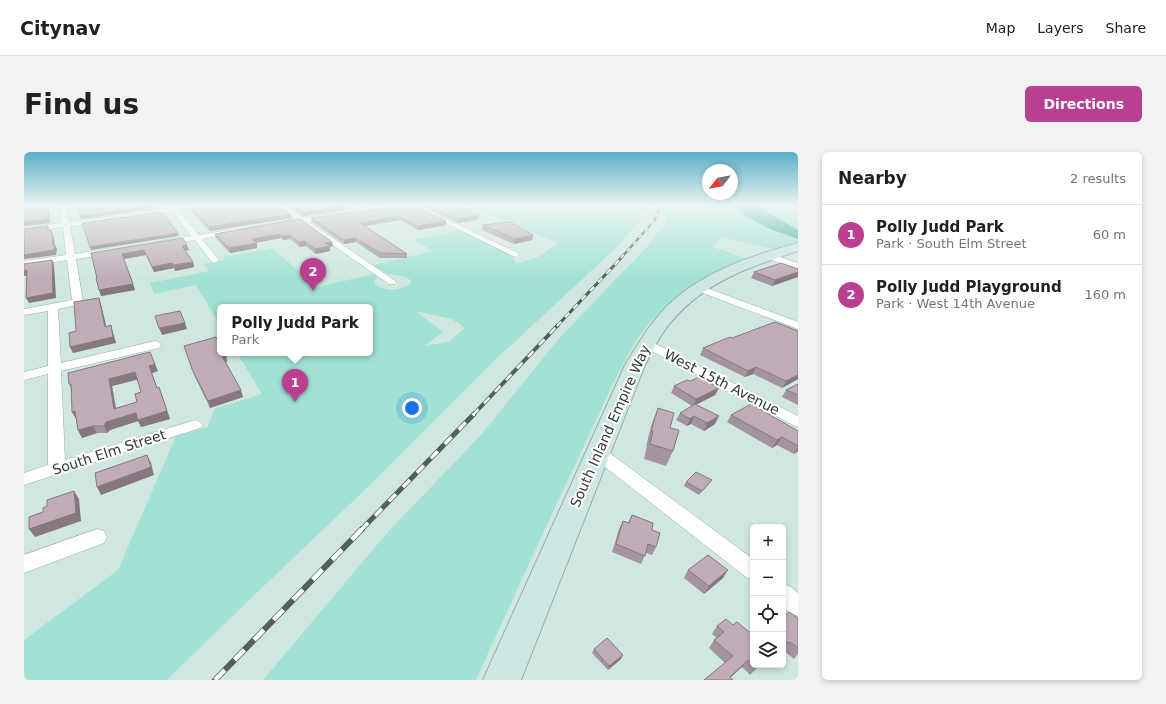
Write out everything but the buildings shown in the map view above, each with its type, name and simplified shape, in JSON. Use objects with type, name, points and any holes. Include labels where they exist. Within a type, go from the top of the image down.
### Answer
[{"type":"street","points":[[24,312],[78,302],[67,230]]},
{"type":"street","points":[[190,230],[215,260]]},
{"type":"street","points":[[152,245],[244,230]]},
{"type":"street","points":[[317,230],[392,282]]},
{"type":"street","points":[[464,230],[516,254]]},
{"type":"street","points":[[24,264],[121,250]]},
{"type":"street","name":"South Inland Empire Way","points":[[502,680],[598,452],[646,343],[668,313],[699,288],[728,272],[768,256],[796,254]]},
{"type":"street","points":[[699,288],[798,326]]},
{"type":"street","points":[[53,307],[57,468]]},
{"type":"street","name":"West 15th Avenue","points":[[646,343],[798,422]]},
{"type":"street","points":[[24,376],[155,344]]},
{"type":"street","name":"South Elm Street","points":[[24,479],[195,425]]},
{"type":"street","points":[[598,452],[750,569]]},
{"type":"street","points":[[24,564],[96,537]]},
{"type":"street","points":[[786,596],[798,606]]},
{"type":"shaded area","points":[[461,230],[510,253],[516,264],[538,257],[558,243],[526,230],[632,230],[618,246],[496,359],[369,486],[167,680],[24,680],[24,640],[118,570],[176,436],[208,427],[214,409],[262,394],[239,356],[373,356],[373,304],[217,304],[217,320],[196,285],[154,294],[150,283],[209,271],[204,264],[225,260],[223,257],[272,248],[317,287],[375,274],[377,277],[374,283],[382,288],[392,290],[407,286],[411,283],[410,280],[406,277],[387,274],[373,265],[434,251],[413,240]],"holes":[[[415,311],[452,319],[465,328],[450,341],[425,346],[387,375],[443,332]]]},
{"type":"shaded area","points":[[660,230],[772,230],[798,239],[798,242],[776,250],[721,237],[713,247],[748,259],[709,276],[685,291],[662,310],[643,332],[626,359],[611,389],[476,680],[263,680],[387,533],[481,435],[561,336],[647,247]]},
{"type":"shaded area","points":[[772,230],[797,230],[798,239]]},
{"type":"railway","points":[[621,258],[646,230]]},
{"type":"railway","points":[[557,326],[622,257]]},
{"type":"railway","points":[[473,415],[558,325]]},
{"type":"railway","points":[[361,530],[474,414]]},
{"type":"railway","points":[[215,680],[362,529]]},
{"type":"place","name":"Polly Judd Playground","points":[[313,291]]},
{"type":"place","name":"Polly Judd Park","points":[[295,402]]}]
